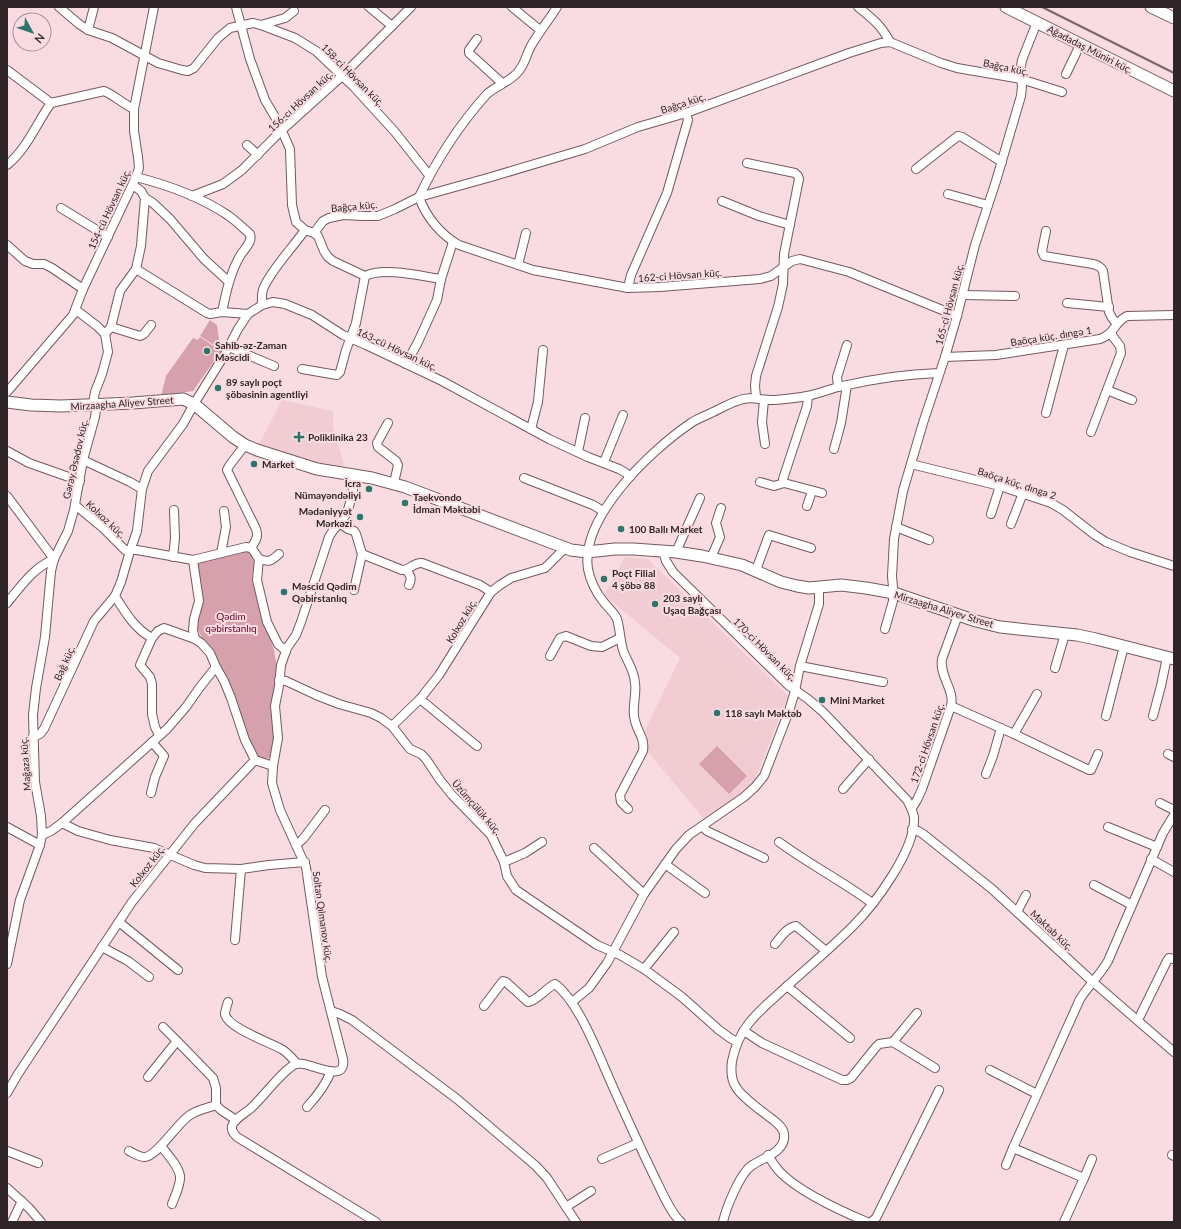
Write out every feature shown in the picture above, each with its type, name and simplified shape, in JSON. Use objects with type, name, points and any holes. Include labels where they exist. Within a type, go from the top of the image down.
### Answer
[{"type":"street","name":"158-ci Hövsan küç.","points":[[59,7],[88,30],[112,38],[158,63],[188,71],[194,68],[218,38],[230,28],[253,23],[295,38],[316,52],[353,86],[395,132],[429,175]]},
{"type":"street","points":[[88,30],[94,7]]},
{"type":"street","name":"154-cü Hövsan küç.","points":[[7,392],[76,310],[83,289],[135,181],[139,168],[134,131],[134,109],[154,7]]},
{"type":"street","points":[[236,7],[250,59],[266,100],[290,149],[292,205],[296,222],[305,230],[318,236],[324,251],[333,261],[365,276]]},
{"type":"street","points":[[369,7],[392,26]]},
{"type":"street","name":"156-cı Hövsan küç.","points":[[192,196],[223,184],[242,170],[282,130],[342,76],[411,7]]},
{"type":"street","points":[[512,7],[540,30]]},
{"type":"street","points":[[419,197],[429,175],[452,137],[477,105],[492,89],[514,76],[523,66],[530,47],[540,30],[557,7]]},
{"type":"street","points":[[858,7],[878,24],[890,42]]},
{"type":"street","name":"Ağadadaş Müniri küç.","points":[[1006,7],[1174,91]]},
{"type":"street","points":[[1151,7],[1174,17]]},
{"type":"street","points":[[262,25],[285,18],[294,11]]},
{"type":"street","name":"165-ci Hövsan küç.","points":[[885,629],[893,601],[894,593],[892,576],[894,539],[903,491],[957,316],[974,245],[1002,162],[1021,96],[1022,86],[1020,72],[1022,60],[1037,22]]},
{"type":"street","points":[[477,39],[469,50],[469,53],[502,83]]},
{"type":"street","name":"Bağça küç.","points":[[314,233],[323,221],[329,218],[343,215],[378,216],[419,197],[586,149],[638,127],[686,113],[849,53],[881,43],[890,42],[957,68],[1020,79],[1062,92]]},
{"type":"street","points":[[1066,74],[1080,45]]},
{"type":"street","points":[[7,70],[51,103]]},
{"type":"street","points":[[7,165],[19,155],[40,118],[51,103],[104,92],[134,109]]},
{"type":"street","points":[[628,288],[631,275],[667,193],[688,120],[686,113]]},
{"type":"street","points":[[916,169],[958,136],[1002,162]]},
{"type":"street","points":[[247,145],[258,155]]},
{"type":"street","points":[[747,163],[795,173],[799,179],[784,254],[783,284],[778,307],[756,376],[755,386],[760,398],[765,444]]},
{"type":"street","points":[[135,181],[152,182],[206,202],[230,216],[250,234],[250,241],[241,255],[229,282],[222,312]]},
{"type":"street","points":[[135,181],[145,198],[153,203],[170,219],[204,259],[229,282]]},
{"type":"street","points":[[948,194],[988,205]]},
{"type":"street","name":"162-ci Hövsan küç.","points":[[419,197],[423,207],[436,227],[453,242],[534,270],[628,288],[660,287],[760,279],[771,276],[792,261],[800,259],[849,272],[957,316]]},
{"type":"street","points":[[76,310],[105,334],[111,327],[120,291],[136,269],[141,246],[145,198]]},
{"type":"street","points":[[722,201],[758,216],[790,225]]},
{"type":"street","points":[[61,208],[108,237]]},
{"type":"street","points":[[262,305],[261,298],[263,288],[268,279],[305,230]]},
{"type":"street","points":[[1046,231],[1042,251],[1044,256],[1093,264],[1102,268],[1109,307],[1112,318],[1117,324]]},
{"type":"street","points":[[518,265],[526,233]]},
{"type":"street","points":[[406,364],[418,342],[437,300],[441,279],[453,242]]},
{"type":"street","points":[[9,249],[25,260],[34,264],[44,264],[52,268],[83,289]]},
{"type":"street","points":[[136,269],[207,313],[222,312],[248,314]]},
{"type":"street","points":[[365,276],[373,272],[384,272],[441,279]]},
{"type":"street","points":[[302,369],[337,375],[340,372],[356,323],[365,276]]},
{"type":"street","points":[[962,295],[1015,296]]},
{"type":"street","name":"163-cü Hövsan küç.","points":[[194,404],[248,314],[262,305],[273,302],[285,304],[301,309],[350,339],[442,381],[531,429],[578,452],[619,468],[630,477]]},
{"type":"street","points":[[1067,303],[1109,307]]},
{"type":"street","points":[[1091,432],[1108,390],[1121,350],[1120,346],[1111,334],[1117,324],[1126,316],[1174,315]]},
{"type":"street","points":[[111,327],[140,336],[144,334],[151,325]]},
{"type":"street","name":"Gəray Əsədov küç.","points":[[54,559],[68,531],[95,417],[95,392],[107,358],[105,334]]},
{"type":"street","name":"Baöça küç. dıngə 1","points":[[945,357],[996,355],[1100,339],[1111,334]]},
{"type":"street","points":[[838,387],[837,377],[847,345]]},
{"type":"street","points":[[1046,413],[1064,345]]},
{"type":"street","points":[[229,347],[274,366]]},
{"type":"street","points":[[531,429],[538,402],[543,350]]},
{"type":"street","points":[[628,809],[621,802],[620,795],[643,751],[644,745],[634,721],[636,685],[631,664],[626,658],[616,618],[600,597],[588,571],[587,552],[592,533],[603,512],[630,477],[662,445],[692,422],[737,401],[746,398],[775,400],[808,396],[838,387],[891,376],[940,373]]},
{"type":"street","points":[[834,448],[841,423],[848,385]]},
{"type":"street","points":[[1108,390],[1132,400]]},
{"type":"street","points":[[784,483],[807,406],[808,396]]},
{"type":"street","name":"Mirzaagha Aliyev Street","points":[[7,402],[31,405],[61,406],[133,403],[179,399],[194,404],[233,437],[245,445],[268,454],[317,469],[394,483],[571,550],[587,552],[615,549],[676,552],[711,558],[742,565],[791,585],[809,588],[841,585],[894,593],[958,615],[1000,626],[1096,639],[1171,658]]},
{"type":"street","points":[[152,638],[139,629],[115,596],[138,531],[142,489],[148,471],[183,424],[194,404]]},
{"type":"street","points":[[604,462],[623,415]]},
{"type":"street","points":[[578,452],[585,418]]},
{"type":"street","points":[[388,422],[377,443],[378,447],[396,461],[398,465],[394,483]]},
{"type":"street","points":[[245,445],[227,470],[258,535],[251,548],[254,550],[259,559],[257,580],[265,614],[278,644],[286,651]]},
{"type":"street","points":[[7,451],[29,463],[80,481]]},
{"type":"street","points":[[84,460],[142,489]]},
{"type":"street","name":"Baöça küç. dıngə 2","points":[[911,464],[1000,486],[1051,503],[1063,510],[1106,542],[1130,552],[1174,566]]},
{"type":"street","name":"Soltan Qılmanov küç.","points":[[331,1071],[340,1071],[343,1063],[322,977],[304,862],[283,817],[272,783],[273,766],[278,738],[275,706],[283,659],[301,622],[325,544],[333,530],[345,516],[348,509],[356,476]]},
{"type":"street","points":[[524,478],[593,506],[603,512]]},
{"type":"street","points":[[760,482],[774,486],[784,483],[822,494]]},
{"type":"street","points":[[991,514],[1000,486]]},
{"type":"street","points":[[807,506],[812,491]]},
{"type":"street","points":[[1011,524],[1023,493]]},
{"type":"street","points":[[7,496],[54,559],[40,566],[34,571],[7,603]]},
{"type":"street","points":[[676,552],[700,498]]},
{"type":"street","name":"Kolxoz küç.","points":[[75,505],[104,528],[125,550],[136,550],[193,560],[246,547],[251,548]]},
{"type":"street","points":[[711,558],[720,537],[716,523],[721,508]]},
{"type":"street","points":[[173,556],[175,538],[174,510]]},
{"type":"street","points":[[221,553],[226,527],[224,511]]},
{"type":"street","points":[[339,523],[354,531],[362,554],[354,590]]},
{"type":"street","points":[[896,527],[929,540]]},
{"type":"street","points":[[756,570],[769,535],[811,548]]},
{"type":"street","name":"Kolxoz küç.","points":[[392,726],[420,699],[439,675],[491,592],[511,578],[545,568],[565,548]]},
{"type":"street","name":"170-ci Hövsan küç.","points":[[663,552],[666,561],[673,572],[788,685],[816,705],[869,759],[907,800],[912,808]]},
{"type":"street","points":[[259,559],[272,561],[279,554]]},
{"type":"street","points":[[362,554],[402,570],[406,570],[418,562],[422,563],[480,584],[491,592]]},
{"type":"street","name":"Mağaza küç.","points":[[7,964],[10,936],[20,900],[40,845],[42,835],[36,782],[33,714],[45,637],[50,581],[54,559]]},
{"type":"street","points":[[193,560],[198,601],[193,630],[195,639]]},
{"type":"street","points":[[406,570],[411,576],[409,585]]},
{"type":"street","points":[[572,1002],[589,988],[607,963],[644,894],[665,864],[689,835],[744,797],[764,776],[789,711],[795,691],[800,666],[819,604],[819,587]]},
{"type":"street","name":"Bağ küç.","points":[[33,737],[40,734],[44,729],[94,620],[115,596]]},
{"type":"street","name":"172-ci Hövsan küç.","points":[[912,808],[922,789],[951,706],[952,697],[941,665],[958,615]]},
{"type":"street","points":[[159,735],[155,728],[152,714],[152,684],[150,677],[140,665],[152,638],[158,631],[164,628],[195,639],[201,643],[210,654],[224,681],[245,740],[255,760],[273,766]]},
{"type":"street","points":[[1055,668],[1065,634]]},
{"type":"street","points":[[550,656],[560,638],[566,636],[591,646],[602,647],[620,638]]},
{"type":"street","points":[[1106,716],[1124,646]]},
{"type":"street","points":[[1153,716],[1161,686],[1171,658]]},
{"type":"street","points":[[800,666],[883,682]]},
{"type":"street","points":[[42,835],[51,831],[62,823],[167,729],[186,707],[216,667]]},
{"type":"street","name":"Üzümçülük küç.","points":[[279,680],[286,681],[339,704],[371,713],[392,726],[410,748],[426,758],[452,795],[491,835],[504,862],[506,876],[516,890],[597,945],[620,955],[644,970],[682,997],[719,1030],[738,1042]]},
{"type":"street","points":[[1014,734],[1037,694]]},
{"type":"street","points":[[420,699],[477,746]]},
{"type":"street","points":[[951,706],[1089,770],[1093,768],[1098,754]]},
{"type":"street","points":[[986,774],[1001,728]]},
{"type":"street","points":[[151,793],[155,777],[164,756],[152,742]]},
{"type":"street","points":[[843,789],[869,759]]},
{"type":"street","name":"Kolxoz küç.","points":[[7,1093],[18,1074],[132,902],[195,823],[255,760]]},
{"type":"street","points":[[1160,803],[1174,810]]},
{"type":"street","points":[[723,1222],[741,1177],[746,1170],[777,1150],[782,1146],[784,1141],[783,1130],[778,1124],[736,1088],[732,1073],[732,1064],[733,1054],[738,1042],[754,1017],[853,926],[888,882],[904,855],[914,818],[912,808]]},
{"type":"street","points":[[296,845],[303,839],[325,810]]},
{"type":"street","points":[[1006,1165],[1080,999],[1108,961],[1151,859],[1163,833],[1174,815]]},
{"type":"street","points":[[62,823],[78,831],[103,838],[154,848],[194,865],[205,868],[241,869],[304,862]]},
{"type":"street","points":[[702,826],[707,830],[764,858]]},
{"type":"street","points":[[1108,826],[1157,847]]},
{"type":"street","points":[[7,827],[40,845]]},
{"type":"street","name":"Məktəb küç.","points":[[912,829],[918,831],[929,839],[1017,912],[1093,982],[1174,1052]]},
{"type":"street","points":[[504,862],[542,842]]},
{"type":"street","points":[[779,842],[844,883],[872,903]]},
{"type":"street","points":[[594,848],[644,894]]},
{"type":"street","points":[[1151,859],[1174,872]]},
{"type":"street","points":[[665,864],[705,893]]},
{"type":"street","points":[[235,940],[241,869]]},
{"type":"street","points":[[1094,885],[1132,905]]},
{"type":"street","points":[[1017,912],[1026,895]]},
{"type":"street","points":[[119,922],[178,970]]},
{"type":"street","points":[[775,944],[789,929],[796,926],[826,951]]},
{"type":"street","points":[[644,970],[674,932]]},
{"type":"street","points":[[102,947],[128,961],[149,977]]},
{"type":"street","points":[[1138,1020],[1167,961],[1169,958],[1174,959]]},
{"type":"street","points":[[484,1006],[503,981],[528,1002],[532,1001],[555,984],[572,1002],[590,1035],[638,1143],[668,1204],[679,1222]]},
{"type":"street","points":[[787,986],[850,1038]]},
{"type":"street","points":[[228,1002],[225,1014],[232,1024],[283,1050],[297,1064]]},
{"type":"street","points":[[331,1011],[352,1020],[457,1099],[536,1166],[547,1178],[576,1222]]},
{"type":"street","points":[[893,1042],[917,1013]]},
{"type":"street","points":[[164,1027],[213,1078],[216,1088],[216,1105],[236,1120]]},
{"type":"street","points":[[744,1031],[762,1043],[842,1080],[851,1078],[879,1044],[893,1042],[935,1068]]},
{"type":"street","points":[[148,1077],[177,1041]]},
{"type":"street","points":[[307,1107],[325,1085],[331,1071],[324,1071],[306,1064],[297,1064],[288,1069],[255,1105],[236,1120],[232,1126],[232,1132],[236,1137],[376,1222]]},
{"type":"street","points":[[990,1070],[1037,1094]]},
{"type":"street","points":[[871,1222],[876,1218],[939,1090]]},
{"type":"street","points":[[129,1151],[144,1157],[148,1156],[161,1146],[181,1122],[190,1115],[216,1105]]},
{"type":"street","points":[[602,1159],[638,1143]]},
{"type":"street","points":[[161,1146],[177,1168],[180,1176],[180,1181],[172,1204]]},
{"type":"street","points":[[1013,1148],[1084,1178]]},
{"type":"street","points":[[7,1150],[38,1163]]},
{"type":"street","points":[[768,1155],[782,1174],[803,1190],[867,1222]]},
{"type":"street","points":[[1064,1222],[1092,1159]]},
{"type":"street","points":[[7,1188],[22,1201],[41,1222]]},
{"type":"street","points":[[566,1207],[591,1191]]},
{"type":"street","points":[[12,1222],[22,1201]]},
{"type":"shaded area","name":"Poliklinika 23","points":[[282,400],[333,411],[333,427],[344,469],[317,464],[258,446]]},
{"type":"shaded area","name":"118 saylı Məktəb","points":[[625,557],[648,559],[788,696],[752,785],[704,819],[648,752],[645,730],[680,658],[604,595]]},
{"type":"green space","points":[[210,320],[217,325],[220,349],[200,336]]},
{"type":"green space","points":[[200,337],[221,351],[193,391],[161,396],[166,376],[193,338],[198,340]]},
{"type":"green space","name":"Qədim qəbirstanlıq","points":[[248,551],[256,560],[252,581],[274,650],[277,669],[276,686],[271,712],[276,738],[273,755],[265,760],[258,758],[252,749],[198,629],[197,566],[201,562]]},
{"type":"green space","points":[[717,746],[747,776],[729,794],[699,764]]},
{"type":"railway","points":[[1042,7],[1174,73]]},
{"type":"place","name":"Sahib-əz-Zaman Məscidi","points":[[207,351]]},
{"type":"place","name":"89 saylı poçt şöbəsinin agentliyi","points":[[218,388]]},
{"type":"place","name":"Poliklinika 23","points":[[299,437]]},
{"type":"place","name":"Market","points":[[254,464]]},
{"type":"place","name":"İcra Nümayəndəliyi","points":[[369,489]]},
{"type":"place","name":"Taekvondo İdman Məktəbi","points":[[405,503]]},
{"type":"place","name":"Mədəniyyət Mərkəzi","points":[[360,517]]},
{"type":"place","name":"100 Ballı Market","points":[[621,529]]},
{"type":"place","name":"Poçt Filial 4 şöbə 88","points":[[604,579]]},
{"type":"place","name":"Məscid Qədim Qəbirstanlıq","points":[[284,592]]},
{"type":"place","name":"203 saylı Uşaq Bağçası","points":[[655,604]]},
{"type":"place","name":"Mini Market","points":[[822,700]]},
{"type":"place","name":"118 saylı Məktəb","points":[[717,713]]}]
